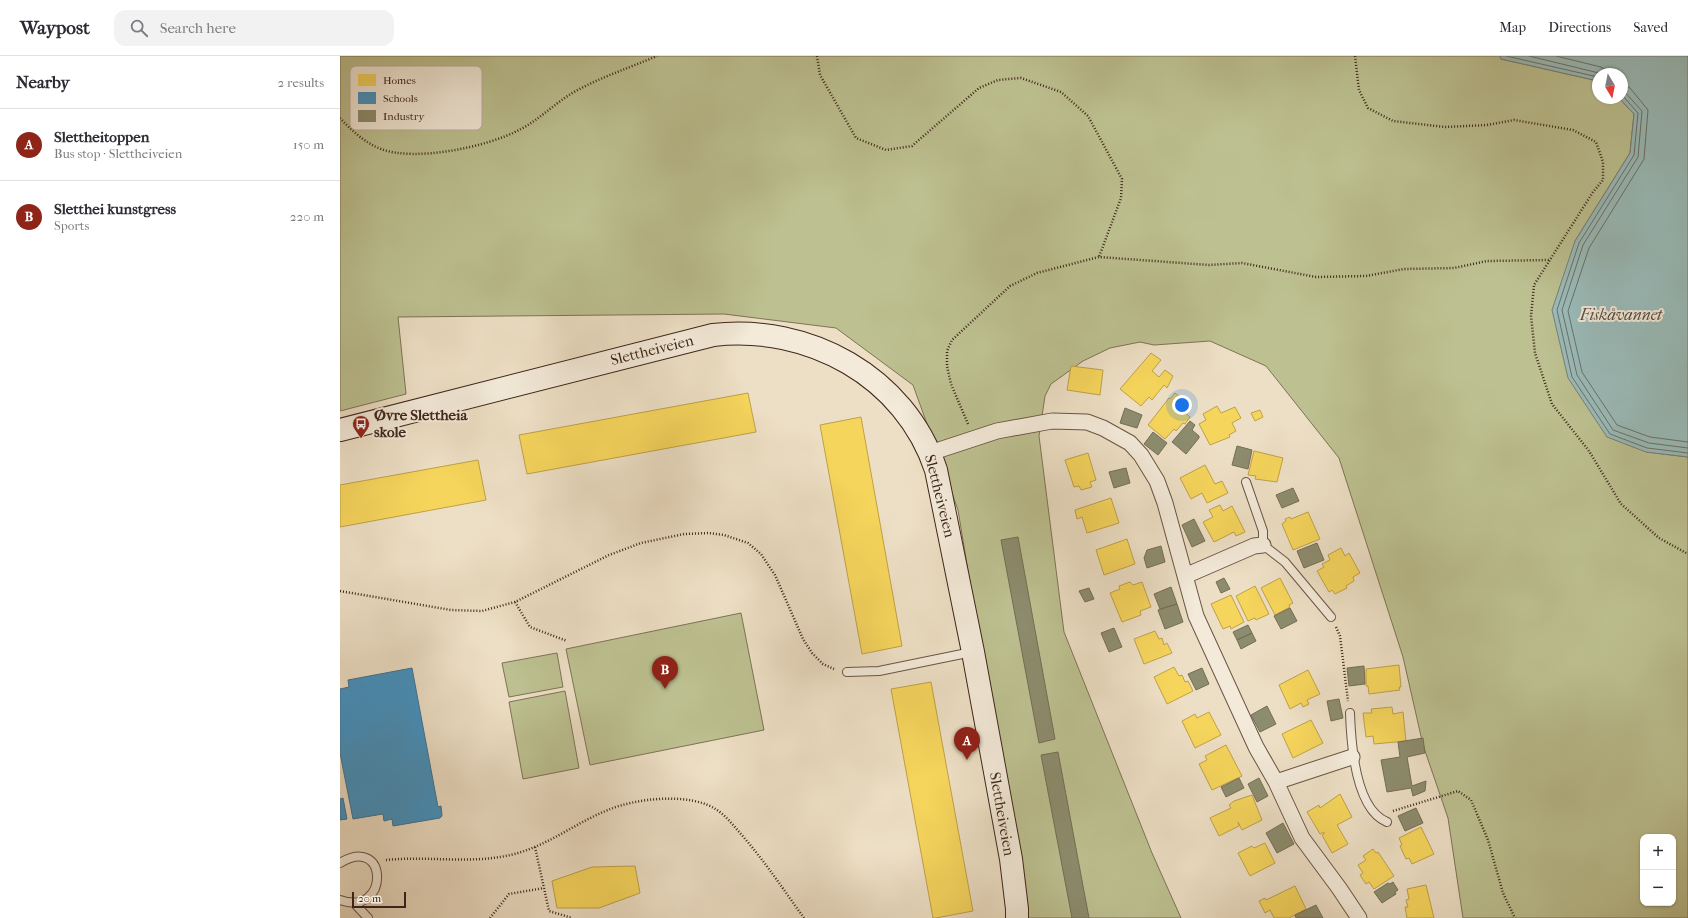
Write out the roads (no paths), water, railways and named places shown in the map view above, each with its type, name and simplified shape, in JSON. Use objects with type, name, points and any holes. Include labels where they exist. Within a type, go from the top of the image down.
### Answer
[{"type":"street","name":"Slettheiveien","points":[[340,430],[713,335],[737,332],[782,337],[799,341],[838,356],[879,386],[898,404],[912,421],[930,453],[949,528],[973,652],[1011,859],[1018,909],[1017,918]]},
{"type":"street","points":[[930,453],[974,438],[1034,423],[1068,421],[1087,422],[1103,428],[1130,443],[1141,454],[1157,481],[1165,503],[1185,576],[1204,636],[1256,747],[1276,782],[1302,838],[1339,888],[1358,918]]},
{"type":"street","points":[[1185,576],[1254,546],[1263,545]]},
{"type":"street","points":[[1276,782],[1352,757]]},
{"type":"lane","points":[[1246,482],[1263,531],[1263,545],[1285,562],[1331,617]]},
{"type":"lane","points":[[847,672],[879,671],[973,652]]},
{"type":"lane","points":[[1350,713],[1352,757],[1366,801],[1375,816],[1387,822]]},
{"type":"lane","points":[[340,863],[354,858],[362,859],[369,862],[375,868],[378,876],[376,892],[364,903],[356,905],[348,904],[340,900]]},
{"type":"lane","points":[[356,905],[368,918]]},
{"type":"water","name":"Fiskåvannet","points":[[1500,56],[1688,56],[1688,457],[1646,452],[1607,437],[1568,378],[1552,310],[1575,241],[1630,153],[1634,114],[1625,104],[1628,104],[1628,68],[1592,68],[1592,80],[1501,59]]},
{"type":"place","name":"Øvre Slettheia skole","points":[[361,439]]},
{"type":"place","name":"Sletthei kunstgress","points":[[665,689]]},
{"type":"place","name":"Slettheitoppen","points":[[967,760]]}]
